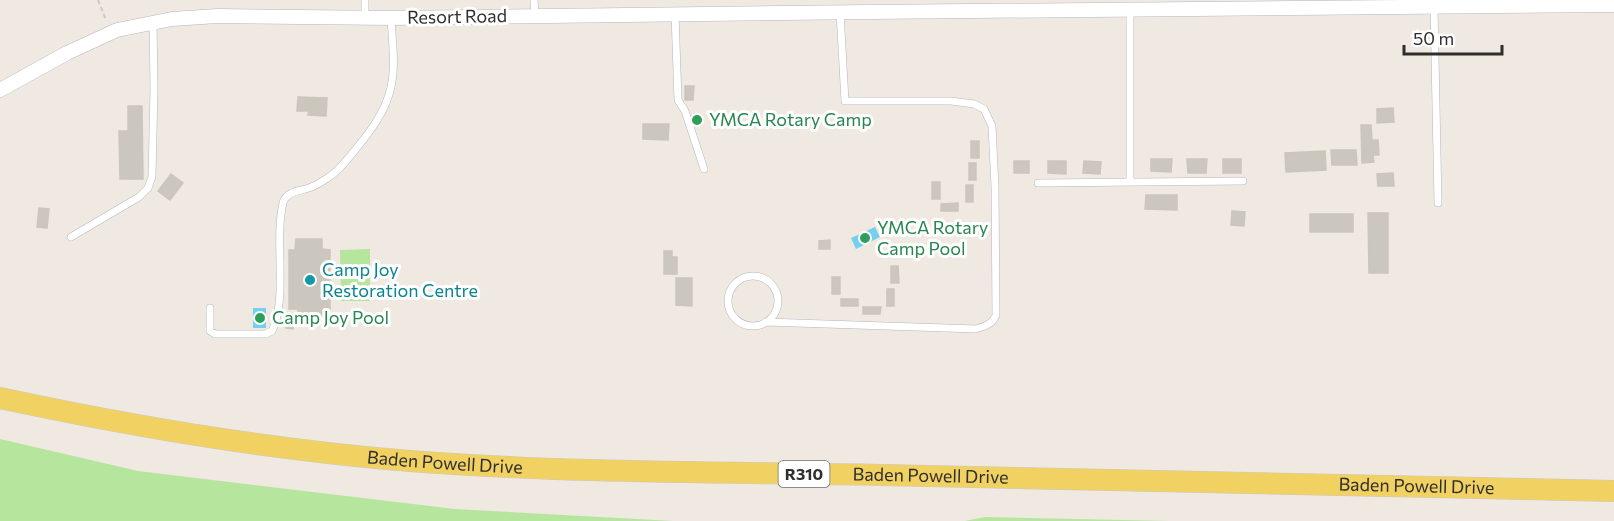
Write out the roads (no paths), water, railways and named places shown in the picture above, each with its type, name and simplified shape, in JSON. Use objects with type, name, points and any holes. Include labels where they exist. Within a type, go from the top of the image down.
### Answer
[{"type":"main road","name":"Baden Powell Drive","points":[[0,398],[107,420],[207,437],[336,454],[434,463],[617,470],[1614,490]]},
{"type":"street","name":"Resort Road","points":[[0,90],[67,53],[117,30],[153,21],[217,16],[391,18],[840,12],[959,5],[1130,9],[1614,5]]},
{"type":"lane","points":[[364,0],[365,18]]},
{"type":"lane","points":[[534,0],[534,15]]},
{"type":"lane","points":[[1434,7],[1438,203]]},
{"type":"lane","points":[[1130,9],[1130,182]]},
{"type":"lane","points":[[766,322],[774,315],[777,306],[774,287],[767,280],[758,276],[748,276],[739,280],[729,293],[730,313],[747,325],[760,325],[766,322],[976,329],[989,326],[996,315],[992,126],[984,110],[974,104],[951,101],[845,101],[840,12]]},
{"type":"lane","points":[[675,14],[678,100],[685,111],[704,170]]},
{"type":"lane","points":[[210,308],[210,331],[215,334],[266,334],[272,331],[279,301],[283,201],[290,194],[310,188],[338,170],[364,140],[380,116],[391,87],[393,54],[391,18]]},
{"type":"lane","points":[[71,237],[139,197],[148,188],[152,177],[153,21]]},
{"type":"lane","points":[[1038,183],[1243,181]]},
{"type":"lane","points":[[923,327],[924,318]]},
{"type":"water","name":"YMCA Rotary Camp Pool","points":[[875,227],[880,237],[856,249],[851,238]]},
{"type":"water","name":"Camp Joy Pool","points":[[253,308],[266,308],[266,328],[253,328]]},
{"type":"place","name":"YMCA Rotary Camp","points":[[697,120]]},
{"type":"place","name":"YMCA Rotary Camp Pool","points":[[865,238]]},
{"type":"place","name":"Camp Joy Restoration Centre","points":[[310,280]]},
{"type":"place","name":"Camp Joy Pool","points":[[260,318]]}]
